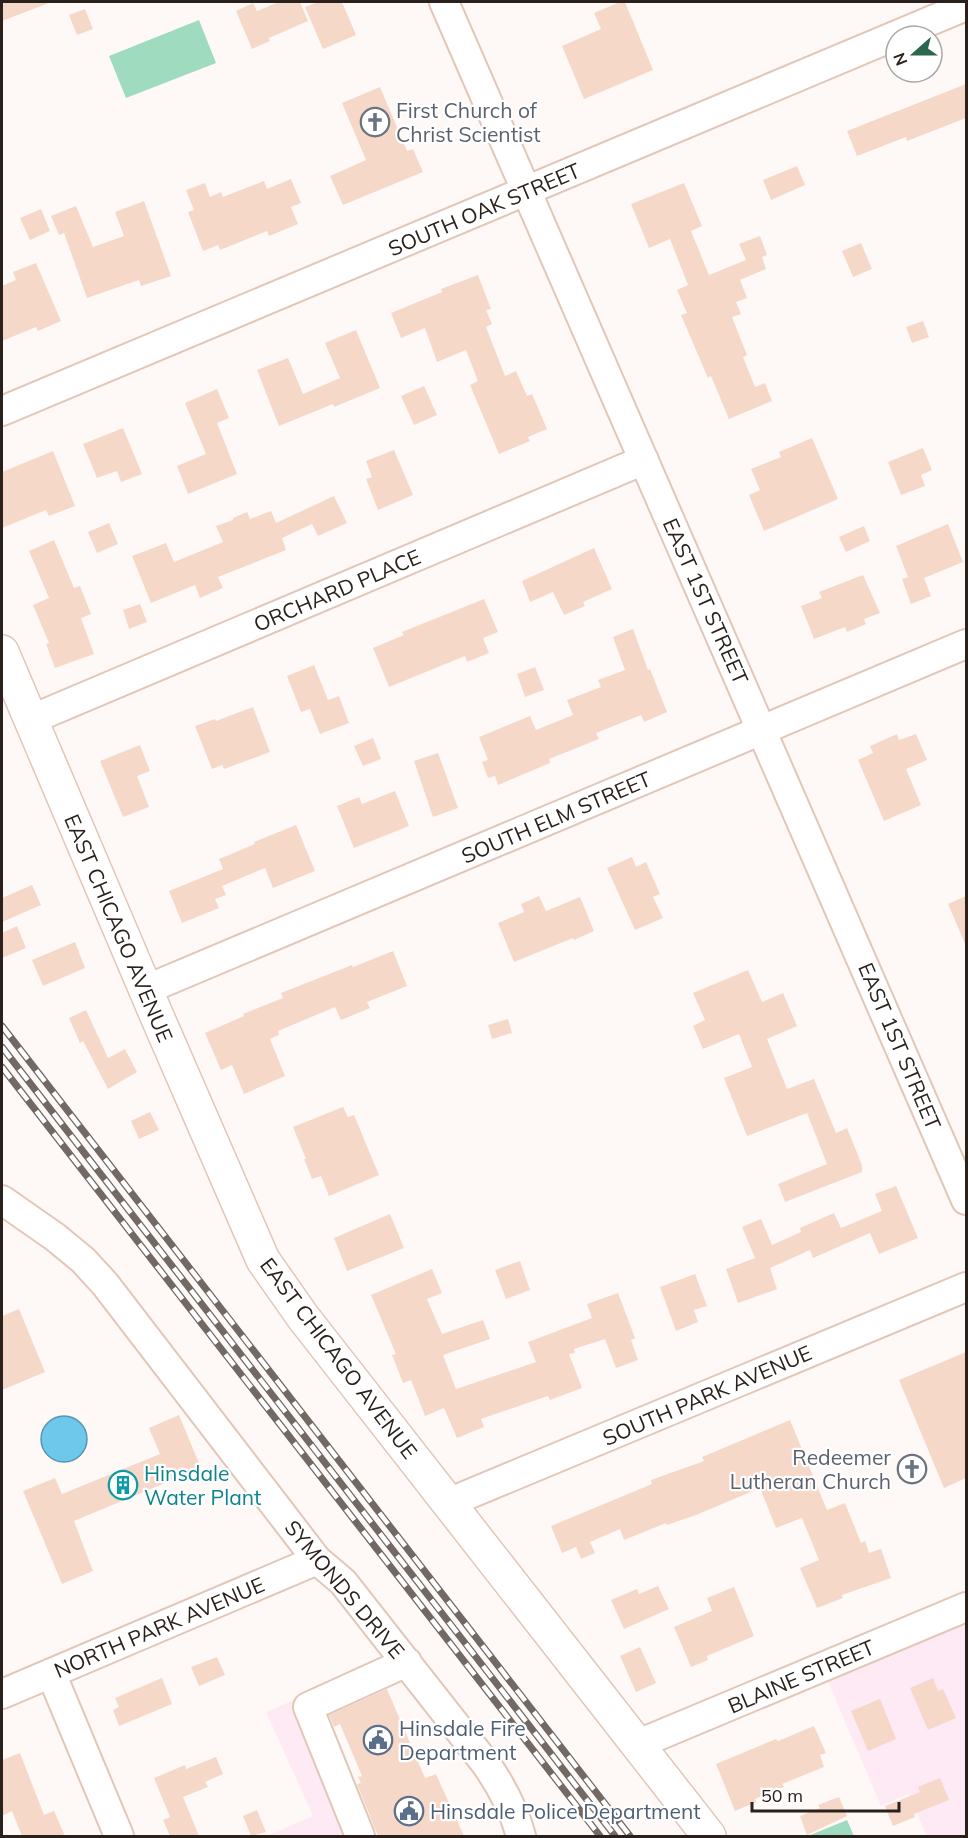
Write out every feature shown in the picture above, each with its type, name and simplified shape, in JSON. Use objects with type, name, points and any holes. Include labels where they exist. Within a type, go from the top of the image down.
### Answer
[{"type":"main road","name":"EAST CHICAGO AVENUE","points":[[2,652],[145,990],[264,1260],[303,1317],[709,1836]]},
{"type":"street","name":"EAST 1ST STREET","points":[[444,2],[966,1200]]},
{"type":"street","name":"SOUTH OAK STREET","points":[[2,411],[966,6]]},
{"type":"street","name":"ORCHARD PLACE","points":[[30,720],[644,460]]},
{"type":"street","name":"SOUTH ELM STREET","points":[[145,990],[966,644]]},
{"type":"street","name":"SYMONDS DRIVE","points":[[2,1200],[83,1260],[105,1284],[317,1560],[343,1582],[479,1755],[500,1784],[517,1821],[521,1836]]},
{"type":"street","name":"SOUTH PARK AVENUE","points":[[448,1503],[966,1287]]},
{"type":"street","name":"NORTH PARK AVENUE","points":[[2,1694],[317,1560]]},
{"type":"street","name":"BLAINE STREET","points":[[636,1745],[966,1607]]},
{"type":"street","points":[[360,1836],[308,1707],[407,1662]]},
{"type":"street","points":[[51,1673],[119,1836]]},
{"type":"shaded area","points":[[966,1617],[966,1836],[927,1836],[908,1794],[881,1806],[826,1677]]},
{"type":"shaded area","points":[[299,1698],[355,1836],[267,1836],[313,1816],[266,1712]]},
{"type":"green space","points":[[199,20],[216,63],[126,98],[109,56]]},
{"type":"green space","points":[[847,1820],[854,1836],[808,1836]]},
{"type":"water","points":[[64,1416],[80,1423],[87,1439],[80,1455],[64,1462],[48,1455],[41,1439],[48,1423]]},
{"type":"building","points":[[2,2],[49,2],[49,3],[2,21]]},
{"type":"building","points":[[279,2],[300,2],[308,21],[269,38],[270,41],[252,49],[236,11],[253,3],[257,11]]},
{"type":"building","points":[[318,2],[342,2],[356,35],[323,49],[305,7]]},
{"type":"building","points":[[625,2],[653,70],[584,99],[562,46],[601,29],[594,13]]},
{"type":"building","points":[[85,9],[93,29],[77,35],[69,15]]},
{"type":"building","points":[[966,84],[966,118],[907,141],[906,137],[857,156],[847,131]]},
{"type":"building","name":"First Church of Christ Scientist","points":[[380,87],[407,151],[413,149],[423,172],[343,205],[330,176],[366,160],[342,103]]},
{"type":"building","points":[[797,166],[805,185],[771,200],[763,180]]},
{"type":"building","points":[[291,179],[301,203],[291,207],[298,224],[269,236],[267,231],[220,250],[218,245],[203,251],[188,212],[194,210],[186,190],[205,183],[210,197],[221,192],[223,197],[264,181],[267,189]]},
{"type":"building","points":[[684,183],[702,226],[691,231],[709,275],[746,260],[739,244],[760,236],[767,255],[762,257],[766,269],[740,280],[747,298],[736,302],[741,314],[732,317],[747,355],[743,357],[755,387],[765,383],[772,401],[729,419],[711,376],[708,378],[681,315],[687,313],[677,290],[688,285],[670,239],[649,248],[631,204]]},
{"type":"building","points":[[144,201],[171,276],[141,286],[139,280],[87,298],[64,233],[59,235],[51,216],[76,206],[93,247],[124,236],[115,212]]},
{"type":"building","points":[[41,209],[50,231],[30,240],[20,218]]},
{"type":"building","points":[[861,243],[872,269],[853,277],[842,251]]},
{"type":"building","points":[[36,263],[61,321],[38,331],[36,327],[2,341],[2,286],[16,280],[13,272]]},
{"type":"building","points":[[478,275],[491,309],[486,310],[492,324],[486,327],[505,376],[516,371],[527,396],[532,394],[547,429],[528,437],[530,441],[499,454],[470,385],[478,381],[466,350],[437,362],[425,328],[401,338],[391,313],[442,292],[441,289]]},
{"type":"building","points":[[923,321],[929,337],[912,343],[906,327]]},
{"type":"building","points":[[356,330],[380,388],[279,426],[257,370],[288,358],[303,394],[340,378],[325,343]]},
{"type":"building","points":[[424,386],[437,415],[414,425],[401,396]]},
{"type":"building","points":[[217,389],[229,418],[217,423],[237,474],[188,494],[177,466],[206,454],[185,403]]},
{"type":"building","points":[[123,428],[142,474],[121,482],[117,471],[97,478],[83,444]]},
{"type":"building","points":[[812,438],[838,499],[764,531],[749,495],[760,490],[751,469],[781,457],[779,452]]},
{"type":"building","points":[[923,448],[932,470],[921,475],[925,486],[901,495],[888,462]]},
{"type":"building","points":[[394,450],[413,495],[378,510],[366,479],[372,477],[366,461]]},
{"type":"building","points":[[53,451],[75,506],[49,516],[46,510],[2,528],[2,472]]},
{"type":"building","points":[[334,496],[347,523],[318,536],[312,524],[282,538],[286,550],[218,577],[223,588],[200,598],[195,585],[151,603],[132,556],[166,543],[174,562],[223,542],[216,526],[247,512],[250,519],[271,511],[276,523]]},
{"type":"building","points":[[109,523],[118,544],[97,553],[88,532]]},
{"type":"building","points":[[948,524],[963,562],[924,578],[931,596],[911,604],[902,579],[908,577],[896,546]]},
{"type":"building","points":[[864,526],[870,541],[846,552],[839,537]]},
{"type":"building","points":[[54,540],[74,588],[80,586],[91,614],[81,618],[94,654],[55,668],[46,644],[49,643],[33,605],[49,598],[29,551]]},
{"type":"building","points":[[594,548],[612,589],[583,602],[585,606],[564,615],[553,592],[530,602],[522,581]]},
{"type":"building","points":[[863,575],[880,613],[864,619],[866,624],[847,632],[845,627],[814,639],[801,606],[822,598],[819,592]]},
{"type":"building","points":[[484,599],[498,632],[483,638],[489,653],[467,662],[465,656],[389,687],[373,648],[404,635],[402,632]]},
{"type":"building","points":[[140,604],[147,622],[129,629],[123,610]]},
{"type":"building","points":[[633,629],[667,712],[644,722],[641,715],[596,733],[599,739],[549,759],[550,763],[498,785],[495,776],[488,778],[482,762],[488,760],[479,737],[530,716],[536,730],[573,715],[567,700],[601,687],[598,680],[625,670],[613,637]]},
{"type":"building","points":[[314,665],[328,700],[339,696],[349,723],[320,734],[310,709],[301,712],[287,676]]},
{"type":"building","points":[[535,667],[544,690],[525,697],[517,674]]},
{"type":"building","points":[[253,707],[270,752],[224,769],[222,765],[212,769],[195,726]]},
{"type":"building","points":[[897,734],[899,740],[916,734],[927,760],[906,769],[921,805],[884,821],[858,760],[873,753],[870,746]]},
{"type":"building","points":[[373,738],[381,759],[363,766],[354,746]]},
{"type":"building","points":[[140,745],[150,771],[137,776],[149,807],[123,817],[100,761]]},
{"type":"building","points":[[438,753],[458,808],[433,817],[414,761]]},
{"type":"building","points":[[395,791],[409,826],[354,848],[337,806],[359,797],[362,804]]},
{"type":"building","points":[[296,825],[315,871],[273,888],[265,868],[222,886],[226,895],[215,899],[219,908],[182,923],[169,891],[223,869],[219,859]]},
{"type":"building","points":[[632,857],[636,867],[646,862],[660,894],[653,897],[663,918],[635,930],[607,868]]},
{"type":"building","points":[[32,885],[41,905],[2,922],[2,898]]},
{"type":"building","points":[[539,896],[546,911],[580,897],[594,931],[514,962],[498,923],[524,912],[521,904]]},
{"type":"building","points":[[966,896],[966,946],[948,904]]},
{"type":"building","points":[[17,926],[26,948],[2,958],[2,933]]},
{"type":"building","points":[[75,942],[85,968],[43,986],[32,960]]},
{"type":"building","points":[[393,951],[407,986],[367,1002],[370,1008],[341,1020],[335,1007],[278,1031],[279,1035],[270,1039],[285,1076],[244,1094],[232,1065],[221,1070],[205,1033],[283,998],[281,993]]},
{"type":"building","points":[[748,970],[762,1002],[783,993],[797,1026],[767,1039],[787,1089],[814,1079],[836,1133],[847,1128],[862,1165],[862,1172],[785,1202],[778,1184],[827,1164],[807,1113],[747,1136],[724,1078],[752,1067],[739,1034],[703,1049],[693,1026],[705,1020],[693,993]]},
{"type":"building","points":[[86,1010],[108,1058],[125,1049],[137,1072],[108,1089],[83,1041],[80,1043],[69,1018]]},
{"type":"building","points":[[508,1019],[512,1033],[492,1039],[488,1025]]},
{"type":"building","points":[[343,1107],[348,1117],[354,1115],[379,1175],[329,1196],[321,1176],[312,1179],[293,1127]]},
{"type":"building","points":[[150,1112],[159,1130],[139,1139],[131,1121]]},
{"type":"building","points":[[896,1186],[918,1238],[879,1254],[870,1233],[813,1258],[810,1250],[770,1268],[777,1289],[738,1303],[726,1269],[755,1258],[742,1227],[761,1219],[772,1245],[801,1232],[800,1228],[834,1213],[841,1228],[882,1211],[875,1194]]},
{"type":"building","points":[[390,1214],[404,1248],[347,1271],[334,1238]]},
{"type":"building","points":[[520,1261],[530,1290],[506,1299],[495,1270]]},
{"type":"building","points":[[432,1269],[442,1293],[427,1299],[442,1334],[483,1320],[490,1339],[443,1355],[456,1389],[536,1362],[528,1342],[592,1318],[587,1304],[618,1293],[635,1338],[631,1340],[638,1360],[616,1368],[605,1339],[574,1349],[575,1353],[569,1354],[582,1388],[550,1400],[548,1396],[481,1419],[484,1427],[457,1438],[444,1408],[425,1416],[411,1380],[403,1383],[392,1355],[396,1354],[371,1295]]},
{"type":"building","points":[[695,1274],[707,1306],[694,1310],[698,1322],[676,1331],[660,1287]]},
{"type":"building","points":[[19,1309],[45,1372],[2,1390],[2,1316]]},
{"type":"building","name":"Redeemer Lutheran Church","points":[[966,1352],[966,1478],[944,1488],[899,1380]]},
{"type":"building","name":"Hinsdale Water Plant","points":[[179,1415],[201,1468],[74,1521],[93,1571],[62,1584],[23,1491],[55,1478],[62,1494],[160,1454],[149,1428]]},
{"type":"building","points":[[790,1420],[827,1510],[845,1503],[861,1543],[865,1541],[869,1553],[881,1549],[891,1578],[842,1595],[843,1598],[817,1608],[800,1568],[819,1560],[802,1518],[776,1528],[760,1488],[696,1515],[667,1525],[666,1523],[624,1540],[620,1529],[590,1542],[595,1553],[581,1559],[576,1547],[562,1553],[551,1526],[652,1484],[651,1480],[704,1461],[702,1457]]},
{"type":"building","points":[[658,1586],[669,1609],[624,1629],[611,1600],[637,1589],[639,1594]]},
{"type":"building","points":[[734,1587],[754,1636],[707,1656],[708,1660],[691,1667],[674,1627],[712,1611],[707,1598]]},
{"type":"building","points":[[640,1647],[656,1683],[636,1692],[620,1656]]},
{"type":"building","points":[[217,1657],[225,1675],[199,1686],[191,1667]]},
{"type":"building","points":[[162,1678],[172,1704],[119,1726],[113,1710],[119,1707],[115,1698]]},
{"type":"building","points":[[933,1678],[938,1691],[943,1689],[956,1718],[928,1730],[910,1688]]},
{"type":"building","points":[[387,1689],[425,1778],[436,1774],[464,1836],[378,1836],[357,1784],[361,1783],[358,1777],[362,1776],[340,1724],[334,1727],[329,1715]]},
{"type":"building","points":[[880,1699],[896,1739],[868,1751],[851,1711]]},
{"type":"building","points":[[814,1726],[826,1753],[820,1755],[824,1767],[782,1784],[784,1787],[755,1799],[756,1802],[735,1811],[716,1764]]},
{"type":"building","points":[[20,1753],[44,1815],[54,1811],[65,1836],[22,1836],[12,1811],[2,1816],[2,1760]]},
{"type":"building","points":[[216,1757],[223,1774],[205,1782],[208,1787],[183,1797],[199,1836],[170,1836],[163,1820],[170,1817],[154,1778],[185,1765],[186,1769]]},
{"type":"building","points":[[940,1778],[949,1800],[914,1814],[915,1817],[893,1826],[885,1806],[920,1792],[918,1787]]},
{"type":"building","points":[[839,1797],[847,1816],[807,1835],[800,1816],[820,1808],[818,1805]]},
{"type":"building","points":[[257,1810],[266,1832],[251,1836],[243,1816]]},
{"type":"railway","points":[[2,1026],[630,1836]]},
{"type":"railway","points":[[2,1047],[615,1836]]},
{"type":"railway","points":[[2,1067],[600,1836]]},
{"type":"place","name":"First Church of Christ Scientist","points":[[375,122]]},
{"type":"place","name":"Redeemer Lutheran Church","points":[[912,1469]]},
{"type":"place","name":"Hinsdale Water Plant","points":[[123,1485]]},
{"type":"place","name":"Hinsdale Fire Department","points":[[378,1740]]},
{"type":"place","name":"Hinsdale Police Department","points":[[409,1811]]}]
